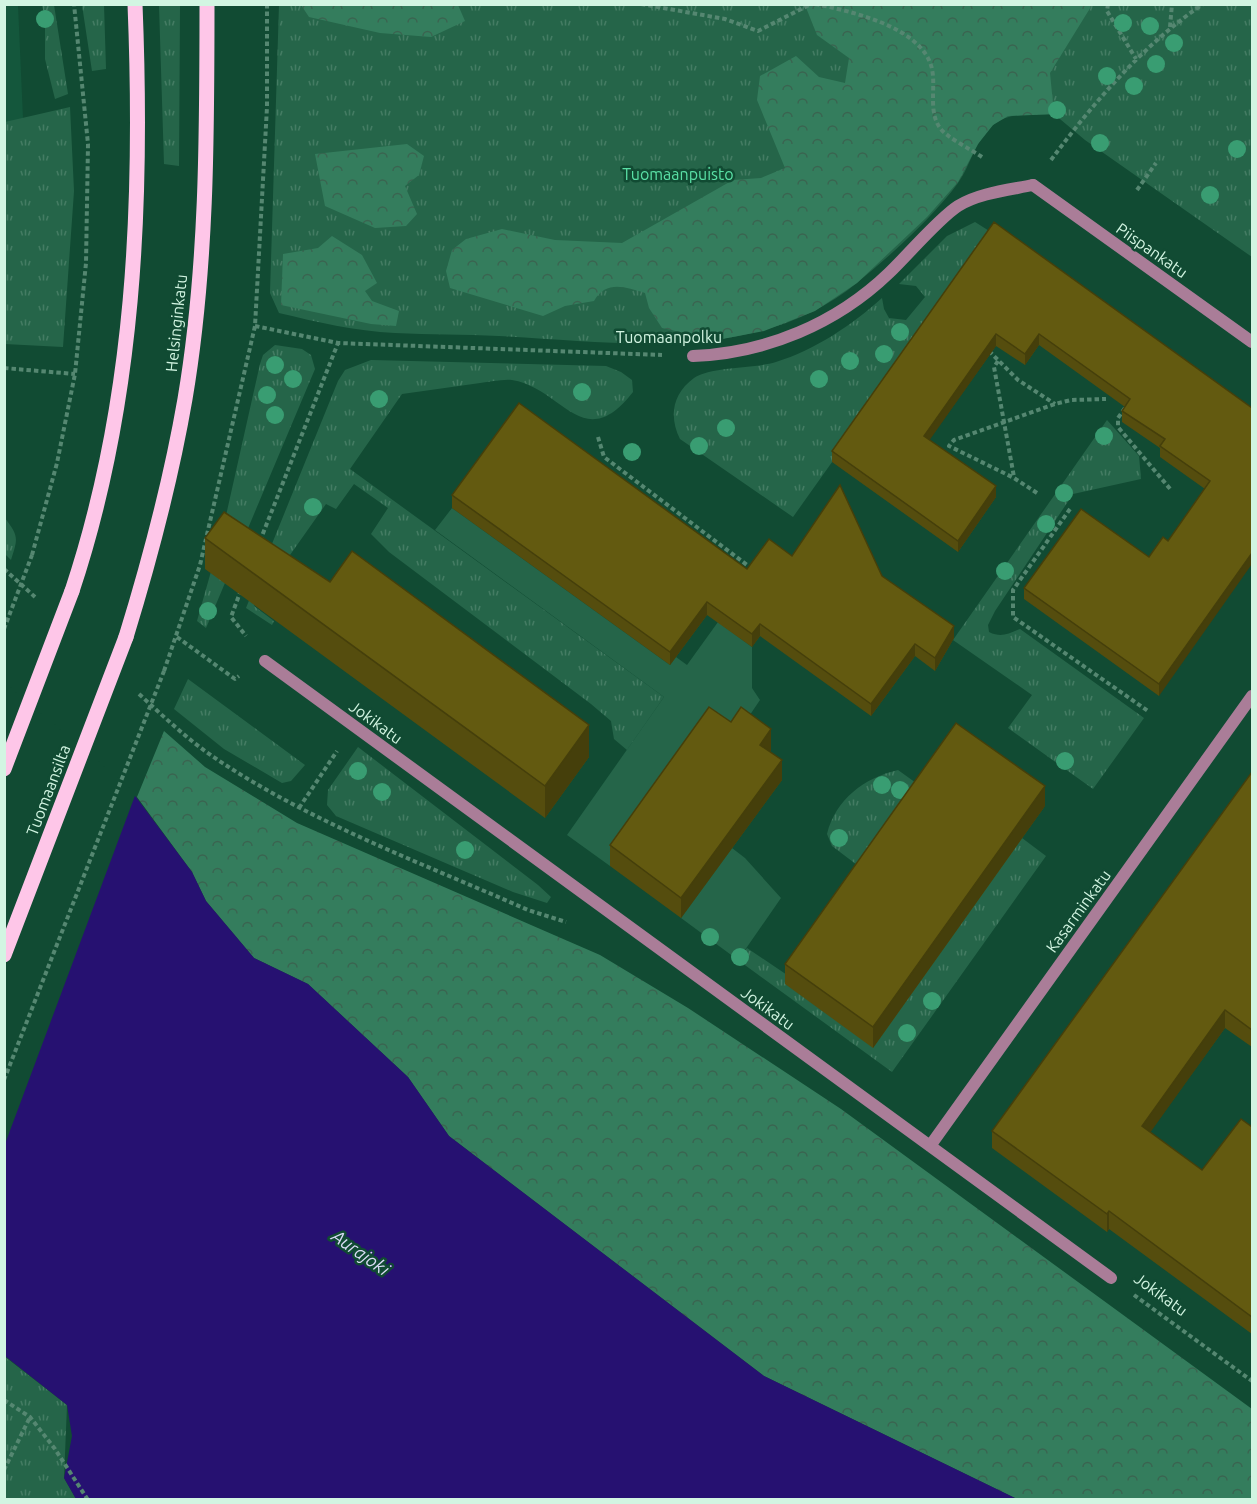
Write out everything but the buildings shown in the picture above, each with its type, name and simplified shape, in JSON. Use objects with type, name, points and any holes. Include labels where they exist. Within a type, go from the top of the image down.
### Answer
[{"type":"main road","points":[[4,769],[72,591],[93,527],[125,358],[135,255],[138,85],[135,4]]},
{"type":"main road","name":"Helsinginkatu","points":[[126,638],[167,494],[185,398],[197,310],[205,205],[207,4]]},
{"type":"main road","name":"Tuomaansilta","points":[[4,955],[126,638]]},
{"type":"street","name":"Piispankatu","points":[[1033,185],[1252,342]]},
{"type":"street","name":"Tuomaanpolku","points":[[693,356],[722,355],[765,346],[813,328],[875,286],[958,206],[979,197],[1033,185]]},
{"type":"street","name":"Jokikatu","points":[[265,661],[1111,1278]]},
{"type":"street","name":"Kasarminkatu","points":[[930,1146],[1252,696]]},
{"type":"path","points":[[4,629],[32,555],[57,463],[75,374],[86,263],[88,144],[74,4]]},
{"type":"path","points":[[4,1080],[177,637],[200,565],[255,326],[267,107],[267,4]]},
{"type":"path","points":[[641,4],[726,19],[758,31],[811,4]]},
{"type":"path","points":[[815,4],[865,15],[891,26],[917,45],[932,67],[933,110],[940,129],[982,157]]},
{"type":"path","points":[[1108,4],[1107,11],[1136,59]]},
{"type":"path","points":[[1170,27],[1173,4]]},
{"type":"path","points":[[1033,185],[1067,139],[1136,59],[1170,27],[1203,4]]},
{"type":"path","points":[[1137,190],[1156,163]]},
{"type":"path","name":"Tuomaanpolku","points":[[255,326],[338,344],[693,356]]},
{"type":"path","points":[[258,547],[338,344]]},
{"type":"path","points":[[983,346],[1018,380],[1055,404]]},
{"type":"path","points":[[998,361],[994,367],[1014,478]]},
{"type":"path","points":[[4,368],[75,374]]},
{"type":"path","points":[[1037,493],[1014,478],[949,446],[954,440],[1055,404],[1071,400],[1106,399]]},
{"type":"path","points":[[1130,401],[1118,418],[1118,427],[1171,490]]},
{"type":"path","points":[[598,437],[604,458],[747,565]]},
{"type":"path","points":[[1070,509],[1013,590],[1013,617],[1148,711]]},
{"type":"path","points":[[4,569],[38,601]]},
{"type":"path","points":[[246,579],[231,617],[265,661]]},
{"type":"path","points":[[177,637],[235,679]]},
{"type":"path","points":[[132,687],[174,726],[213,756],[299,808],[528,910],[575,926]]},
{"type":"path","points":[[299,808],[339,749]]},
{"type":"path","name":"Jokikatu","points":[[1111,1278],[1252,1381]]},
{"type":"path","points":[[4,1400],[30,1417],[55,1449],[88,1500]]},
{"type":"path","points":[[4,1470],[30,1417]]},
{"type":"shaded area","points":[[4,5],[18,5],[23,118],[5,343]]},
{"type":"green space","points":[[42,5],[54,5],[68,94],[55,99],[45,59],[45,19]]},
{"type":"green space","points":[[82,5],[104,5],[106,69],[92,71]]},
{"type":"green space","points":[[159,5],[180,5],[179,166],[164,164]]},
{"type":"green space","name":"Tuomaanpuisto","points":[[279,5],[1252,5],[1252,257],[1085,140],[1054,114],[1022,115],[999,121],[987,131],[977,145],[958,183],[948,196],[911,235],[870,272],[819,308],[777,326],[732,337],[686,342],[592,342],[486,335],[380,332],[336,326],[279,313],[270,293]]},
{"type":"green space","points":[[301,5],[458,5],[465,21],[431,37],[380,33],[309,17]]},
{"type":"green space","points":[[805,5],[1092,5],[1050,73],[1054,114],[1008,116],[993,125],[978,144],[958,182],[927,217],[857,283],[815,311],[764,331],[717,340],[662,328],[649,308],[645,293],[623,287],[604,290],[594,301],[565,306],[543,316],[450,288],[446,271],[452,250],[466,239],[502,229],[555,240],[622,243],[733,180],[761,178],[785,168],[757,100],[760,76],[796,56],[819,77],[845,83],[849,58],[817,35]]},
{"type":"green space","points":[[70,107],[74,191],[63,347],[5,344],[5,122]]},
{"type":"green space","points":[[407,144],[424,156],[419,175],[405,186],[417,214],[406,226],[375,228],[325,206],[315,154]]},
{"type":"green space","points":[[975,222],[994,234],[793,517],[680,439],[674,422],[675,406],[681,391],[694,378],[711,371],[767,364],[791,357],[832,336],[882,298],[889,318],[906,320],[925,297],[916,286],[899,284],[947,236]]},
{"type":"green space","points":[[332,236],[362,255],[377,283],[365,291],[372,301],[399,311],[396,326],[371,324],[281,305],[283,254],[318,248]]},
{"type":"green space","points":[[275,345],[302,349],[311,355],[315,369],[206,628],[197,621],[223,529],[260,364],[263,355]]},
{"type":"green space","points":[[371,360],[606,366],[621,372],[632,380],[633,392],[616,410],[600,418],[586,418],[573,413],[530,385],[512,380],[402,394],[350,469],[664,697],[627,750],[614,739],[611,721],[591,704],[389,552],[371,534],[388,508],[354,484],[336,509],[326,504],[254,606],[274,621],[272,625],[246,608],[338,381],[345,370]]},
{"type":"green space","points":[[1107,420],[1139,456],[1141,479],[1073,494],[988,625],[989,632],[997,635],[1008,634],[1020,629],[1144,718],[1093,789],[1008,728],[1032,695],[953,640]]},
{"type":"green space","points":[[452,508],[670,665],[676,657],[687,665],[718,622],[752,647],[752,688],[760,700],[731,743],[709,728],[610,866],[567,835],[664,697],[435,530]]},
{"type":"green space","points":[[4,517],[16,537],[11,560],[5,554]]},
{"type":"green space","points":[[188,679],[305,765],[291,781],[282,783],[224,749],[174,709]]},
{"type":"green space","points":[[164,731],[205,767],[297,823],[600,955],[688,1008],[841,1109],[1252,1409],[1252,1499],[1017,1499],[764,1376],[449,1136],[408,1077],[308,984],[254,958],[206,901],[192,872],[137,797]]},
{"type":"green space","points":[[358,747],[538,885],[551,897],[547,903],[513,892],[336,816],[327,805],[328,790]]},
{"type":"green space","points":[[898,770],[923,788],[865,871],[832,846],[827,834],[844,800],[874,778]]},
{"type":"green space","points":[[1022,838],[1046,856],[892,1072],[738,960],[747,948],[790,977]]},
{"type":"green space","points":[[732,848],[745,858],[781,898],[738,960],[681,918]]},
{"type":"green space","points":[[4,1356],[67,1405],[64,1478],[76,1499],[5,1499]]},
{"type":"water","name":"Aurajoki","points":[[4,685],[136,797],[192,872],[206,901],[254,958],[308,984],[408,1077],[449,1136],[764,1376],[1017,1499],[76,1499],[64,1478],[72,1436],[67,1405],[5,1356]]},
{"type":"pier","points":[[4,682],[136,793],[5,1144]]}]
